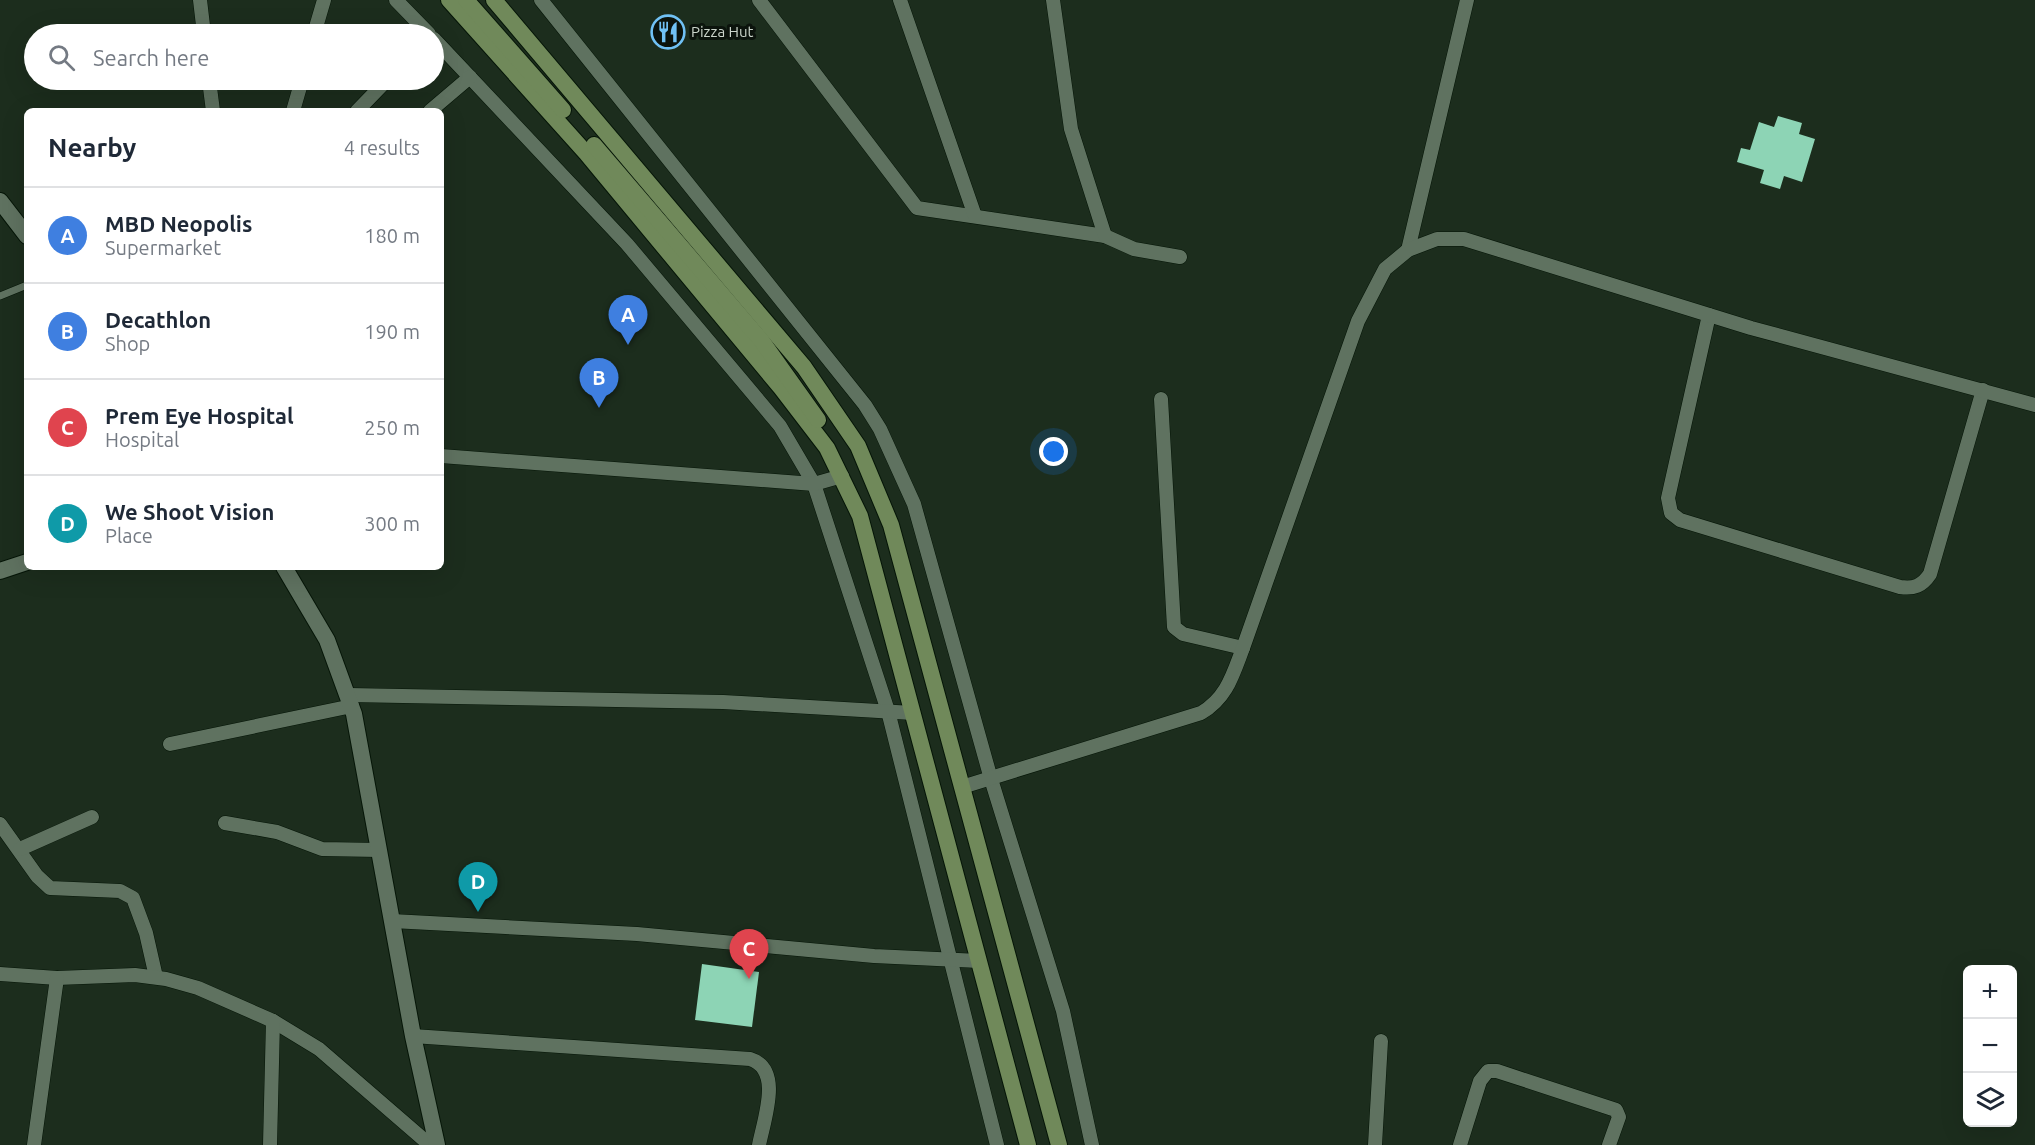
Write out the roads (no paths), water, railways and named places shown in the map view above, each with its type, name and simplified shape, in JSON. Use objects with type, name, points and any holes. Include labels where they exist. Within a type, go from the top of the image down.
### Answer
[{"type":"main road","points":[[449,0],[586,153],[781,388],[827,448],[842,476],[860,516],[1028,1145]]},
{"type":"main road","points":[[466,0],[754,332],[819,421],[826,434],[827,448]]},
{"type":"main road","points":[[494,0],[804,367],[858,446],[891,525],[1059,1145]]},
{"type":"street","points":[[200,0],[203,24]]},
{"type":"street","points":[[317,24],[324,0]]},
{"type":"street","points":[[396,0],[419,24]]},
{"type":"street","points":[[541,0],[865,405],[880,429],[914,504],[991,779],[1063,1011],[1092,1145]]},
{"type":"street","points":[[760,0],[913,204],[923,210],[1105,236],[1134,249],[1180,257]]},
{"type":"street","points":[[900,0],[975,216]]},
{"type":"street","points":[[1053,0],[1071,129],[1105,236]]},
{"type":"street","points":[[1408,250],[1467,0]]},
{"type":"street","points":[[444,50],[650,272],[780,426],[814,484],[888,711],[997,1145]]},
{"type":"street","points":[[434,108],[470,77]]},
{"type":"street","points":[[210,90],[213,108]]},
{"type":"street","points":[[294,108],[299,90]]},
{"type":"street","points":[[360,108],[377,90]]},
{"type":"street","points":[[0,201],[24,232]]},
{"type":"street","points":[[962,787],[1201,713],[1213,706],[1227,688],[1243,648],[1358,321],[1385,269],[1408,250],[1437,239],[1464,239],[1709,315],[2035,405]]},
{"type":"street","points":[[1709,315],[1668,498],[1671,513],[1680,520],[1900,587],[1917,586],[1925,582],[1930,574],[1983,390]]},
{"type":"street","points":[[1161,399],[1174,627],[1183,634],[1243,648]]},
{"type":"street","points":[[444,456],[814,484],[842,476]]},
{"type":"street","points":[[0,571],[24,563]]},
{"type":"street","points":[[285,570],[327,640],[350,701],[413,1036],[437,1145]]},
{"type":"street","points":[[170,744],[350,701],[723,702],[913,713]]},
{"type":"street","points":[[20,849],[92,817]]},
{"type":"street","points":[[225,823],[277,832],[322,849],[379,850]]},
{"type":"street","points":[[0,824],[38,876],[50,888],[120,891],[133,898],[146,933],[156,977]]},
{"type":"street","points":[[392,921],[638,934],[874,956],[979,961]]},
{"type":"street","points":[[0,974],[57,978],[135,975],[156,977],[198,988],[273,1021],[319,1049],[430,1145]]},
{"type":"street","points":[[34,1145],[57,978]]},
{"type":"street","points":[[270,1145],[273,1021]]},
{"type":"street","points":[[413,1036],[750,1059],[762,1063],[768,1071],[769,1084],[759,1145]]},
{"type":"street","points":[[1375,1145],[1381,1041]]},
{"type":"street","points":[[1460,1145],[1480,1081],[1488,1071],[1497,1071],[1616,1110],[1618,1117],[1609,1145]]},
{"type":"lane","points":[[0,296],[24,286]]},
{"type":"place","name":"Pizza Hut","points":[[668,32]]},
{"type":"place","name":"MBD Neopolis","points":[[628,345]]},
{"type":"place","name":"Decathlon","points":[[599,408]]},
{"type":"place","name":"We Shoot Vision","points":[[478,912]]},
{"type":"place","name":"Prem Eye Hospital","points":[[749,979]]}]
